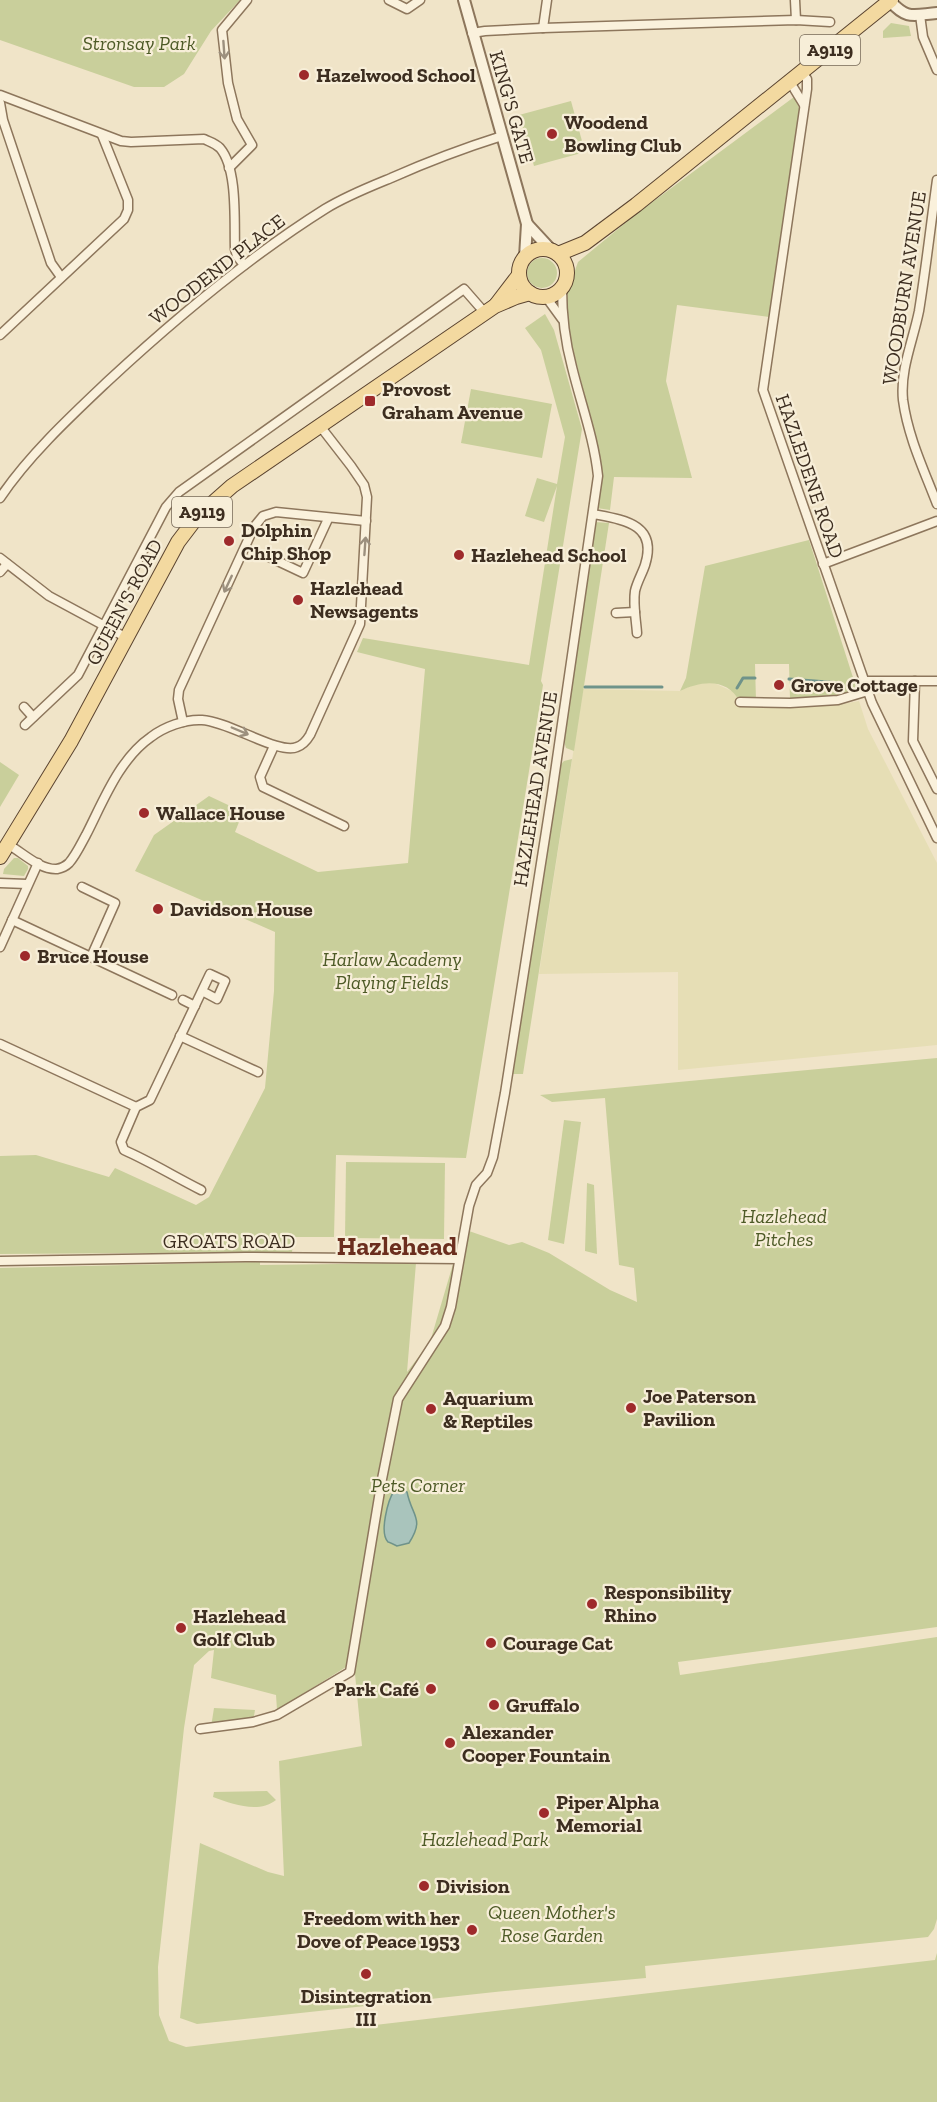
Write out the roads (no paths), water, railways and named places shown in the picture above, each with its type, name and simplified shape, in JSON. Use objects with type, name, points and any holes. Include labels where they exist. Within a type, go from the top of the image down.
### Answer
[{"type":"main road","name":"A9119","points":[[519,275],[521,262],[538,249],[555,252],[585,243],[636,205],[890,1]]},
{"type":"main road","name":"A9119","points":[[562,288],[567,272],[585,243]]},
{"type":"main road","points":[[555,252],[563,259],[567,272]]},
{"type":"main road","points":[[519,275],[521,282],[530,293],[546,297],[552,296],[562,288]]},
{"type":"main road","name":"QUEEN'S ROAD","points":[[0,857],[71,741],[178,542],[197,517],[232,486],[486,308],[519,275]]},
{"type":"main road","name":"QUEEN'S ROAD","points":[[486,308],[530,293]]},
{"type":"street","points":[[229,168],[252,145],[237,119],[228,83],[222,30],[247,0]]},
{"type":"street","points":[[389,0],[407,9],[420,0]]},
{"type":"street","name":"KING'S GATE","points":[[464,0],[527,224],[525,257]]},
{"type":"street","points":[[543,28],[547,0]]},
{"type":"street","points":[[795,0],[796,20]]},
{"type":"street","points":[[890,1],[901,13],[921,15],[937,13]]},
{"type":"street","points":[[921,15],[923,37],[937,70]]},
{"type":"street","points":[[472,33],[543,28],[796,20],[830,22]]},
{"type":"street","name":"HAZLEDENE ROAD","points":[[802,73],[807,79],[807,89],[763,390],[872,703],[937,838]]},
{"type":"street","points":[[790,82],[804,105]]},
{"type":"street","points":[[0,95],[102,135],[131,142],[204,140],[213,143],[220,149],[229,168],[233,191],[235,249],[244,265]]},
{"type":"street","points":[[0,103],[3,120],[51,263],[61,277]]},
{"type":"street","points":[[0,335],[124,219],[128,210],[128,200],[102,135]]},
{"type":"street","name":"WOODEND PLACE","points":[[0,498],[31,459],[87,401],[160,333],[244,265],[326,208],[349,196],[419,166],[502,136]]},
{"type":"street","name":"WOODBURN AVENUE","points":[[937,180],[918,312],[905,360],[903,380],[903,400],[912,441],[937,504]]},
{"type":"street","name":"KING'S GATE","points":[[527,224],[555,252]]},
{"type":"street","name":"HAZLEHEAD AVENUE","points":[[201,1729],[253,1722],[277,1715],[350,1672],[382,1479],[398,1399],[445,1326],[451,1307],[469,1206],[476,1185],[487,1173],[493,1157],[504,1101],[598,476],[587,415],[572,367],[563,320],[562,288]]},
{"type":"street","name":"QUEEN'S ROAD","points":[[25,725],[78,675],[166,507],[179,492],[464,289],[486,308]]},
{"type":"street","name":"HAZLEHEAD AVENUE","points":[[546,297],[563,320]]},
{"type":"street","points":[[9,845],[45,867],[59,869],[69,864],[133,752],[156,733],[183,722],[202,720],[232,727],[286,749],[296,748],[310,735],[360,624],[367,497],[364,485],[320,426]]},
{"type":"street","points":[[183,722],[178,699],[179,690],[254,527],[263,516],[276,512],[366,521]]},
{"type":"street","points":[[593,514],[627,520],[642,531],[647,541],[645,564],[635,590],[634,612],[637,633]]},
{"type":"street","points":[[269,557],[303,573],[328,519]]},
{"type":"street","points":[[823,564],[937,521]]},
{"type":"street","points":[[0,572],[3,561],[49,596],[127,638]]},
{"type":"street","points":[[616,613],[634,612]]},
{"type":"street","points":[[865,681],[937,681]]},
{"type":"street","points":[[915,681],[913,741],[937,789]]},
{"type":"street","points":[[740,702],[790,703],[838,700],[868,691]]},
{"type":"street","points":[[24,707],[33,717]]},
{"type":"street","points":[[274,746],[260,777],[263,787],[344,826]]},
{"type":"street","points":[[0,947],[38,863]]},
{"type":"street","points":[[0,883],[27,884]]},
{"type":"street","points":[[82,887],[115,903],[91,957]]},
{"type":"street","points":[[12,920],[172,995]]},
{"type":"street","points":[[201,1190],[159,1169],[154,1163],[124,1150],[121,1142],[136,1107],[150,1100],[202,991]]},
{"type":"street","points":[[183,1000],[195,1006]]},
{"type":"street","points":[[180,1036],[258,1072]]},
{"type":"street","points":[[0,1044],[136,1107]]},
{"type":"street","name":"GROATS ROAD","points":[[0,1261],[245,1257],[459,1259]]},
{"type":"water","points":[[394,1491],[407,1492],[417,1522],[414,1535],[409,1543],[397,1546],[385,1538],[384,1524]]},
{"type":"waterway","points":[[737,688],[743,678],[755,678]]},
{"type":"waterway","points":[[789,679],[840,683]]},
{"type":"waterway","points":[[585,687],[662,687]]},
{"type":"place","name":"Hazelwood School","points":[[304,75]]},
{"type":"place","name":"Woodend Bowling Club","points":[[552,134]]},
{"type":"place","name":"Provost Graham Avenue","points":[[370,401]]},
{"type":"place","name":"Dolphin Chip Shop","points":[[229,541]]},
{"type":"place","name":"Hazlehead School","points":[[459,555]]},
{"type":"place","name":"Hazlehead Newsagents","points":[[298,600]]},
{"type":"place","name":"Grove Cottage","points":[[779,685]]},
{"type":"place","name":"Wallace House","points":[[144,813]]},
{"type":"place","name":"Davidson House","points":[[158,909]]},
{"type":"place","name":"Bruce House","points":[[25,956]]},
{"type":"place","name":"Joe Paterson Pavilion","points":[[631,1408]]},
{"type":"place","name":"Aquarium & Reptiles","points":[[431,1409]]},
{"type":"place","name":"Responsibility Rhino","points":[[592,1604]]},
{"type":"place","name":"Hazlehead Golf Club","points":[[181,1628]]},
{"type":"place","name":"Courage Cat","points":[[491,1643]]},
{"type":"place","name":"Park Café","points":[[431,1689]]},
{"type":"place","name":"Gruffalo","points":[[494,1705]]},
{"type":"place","name":"Alexander Cooper Fountain","points":[[450,1743]]},
{"type":"place","name":"Piper Alpha Memorial","points":[[544,1813]]},
{"type":"place","name":"Division","points":[[424,1886]]},
{"type":"place","name":"Freedom with her Dove of Peace 1953","points":[[472,1930]]},
{"type":"place","name":"Disintegration III","points":[[366,1974]]},
{"type":"district","name":"Hazlehead","points":[[397,1246]]},
{"type":"park label","name":"Stronsay Park","points":[[139,43]]},
{"type":"park label","name":"Harlaw Academy Playing Fields","points":[[392,970]]},
{"type":"park label","name":"Hazlehead Pitches","points":[[784,1228]]},
{"type":"park label","name":"Pets Corner","points":[[418,1485]]},
{"type":"park label","name":"Hazlehead Park","points":[[485,1839]]},
{"type":"park label","name":"Queen Mother's Rose Garden","points":[[552,1924]]}]
